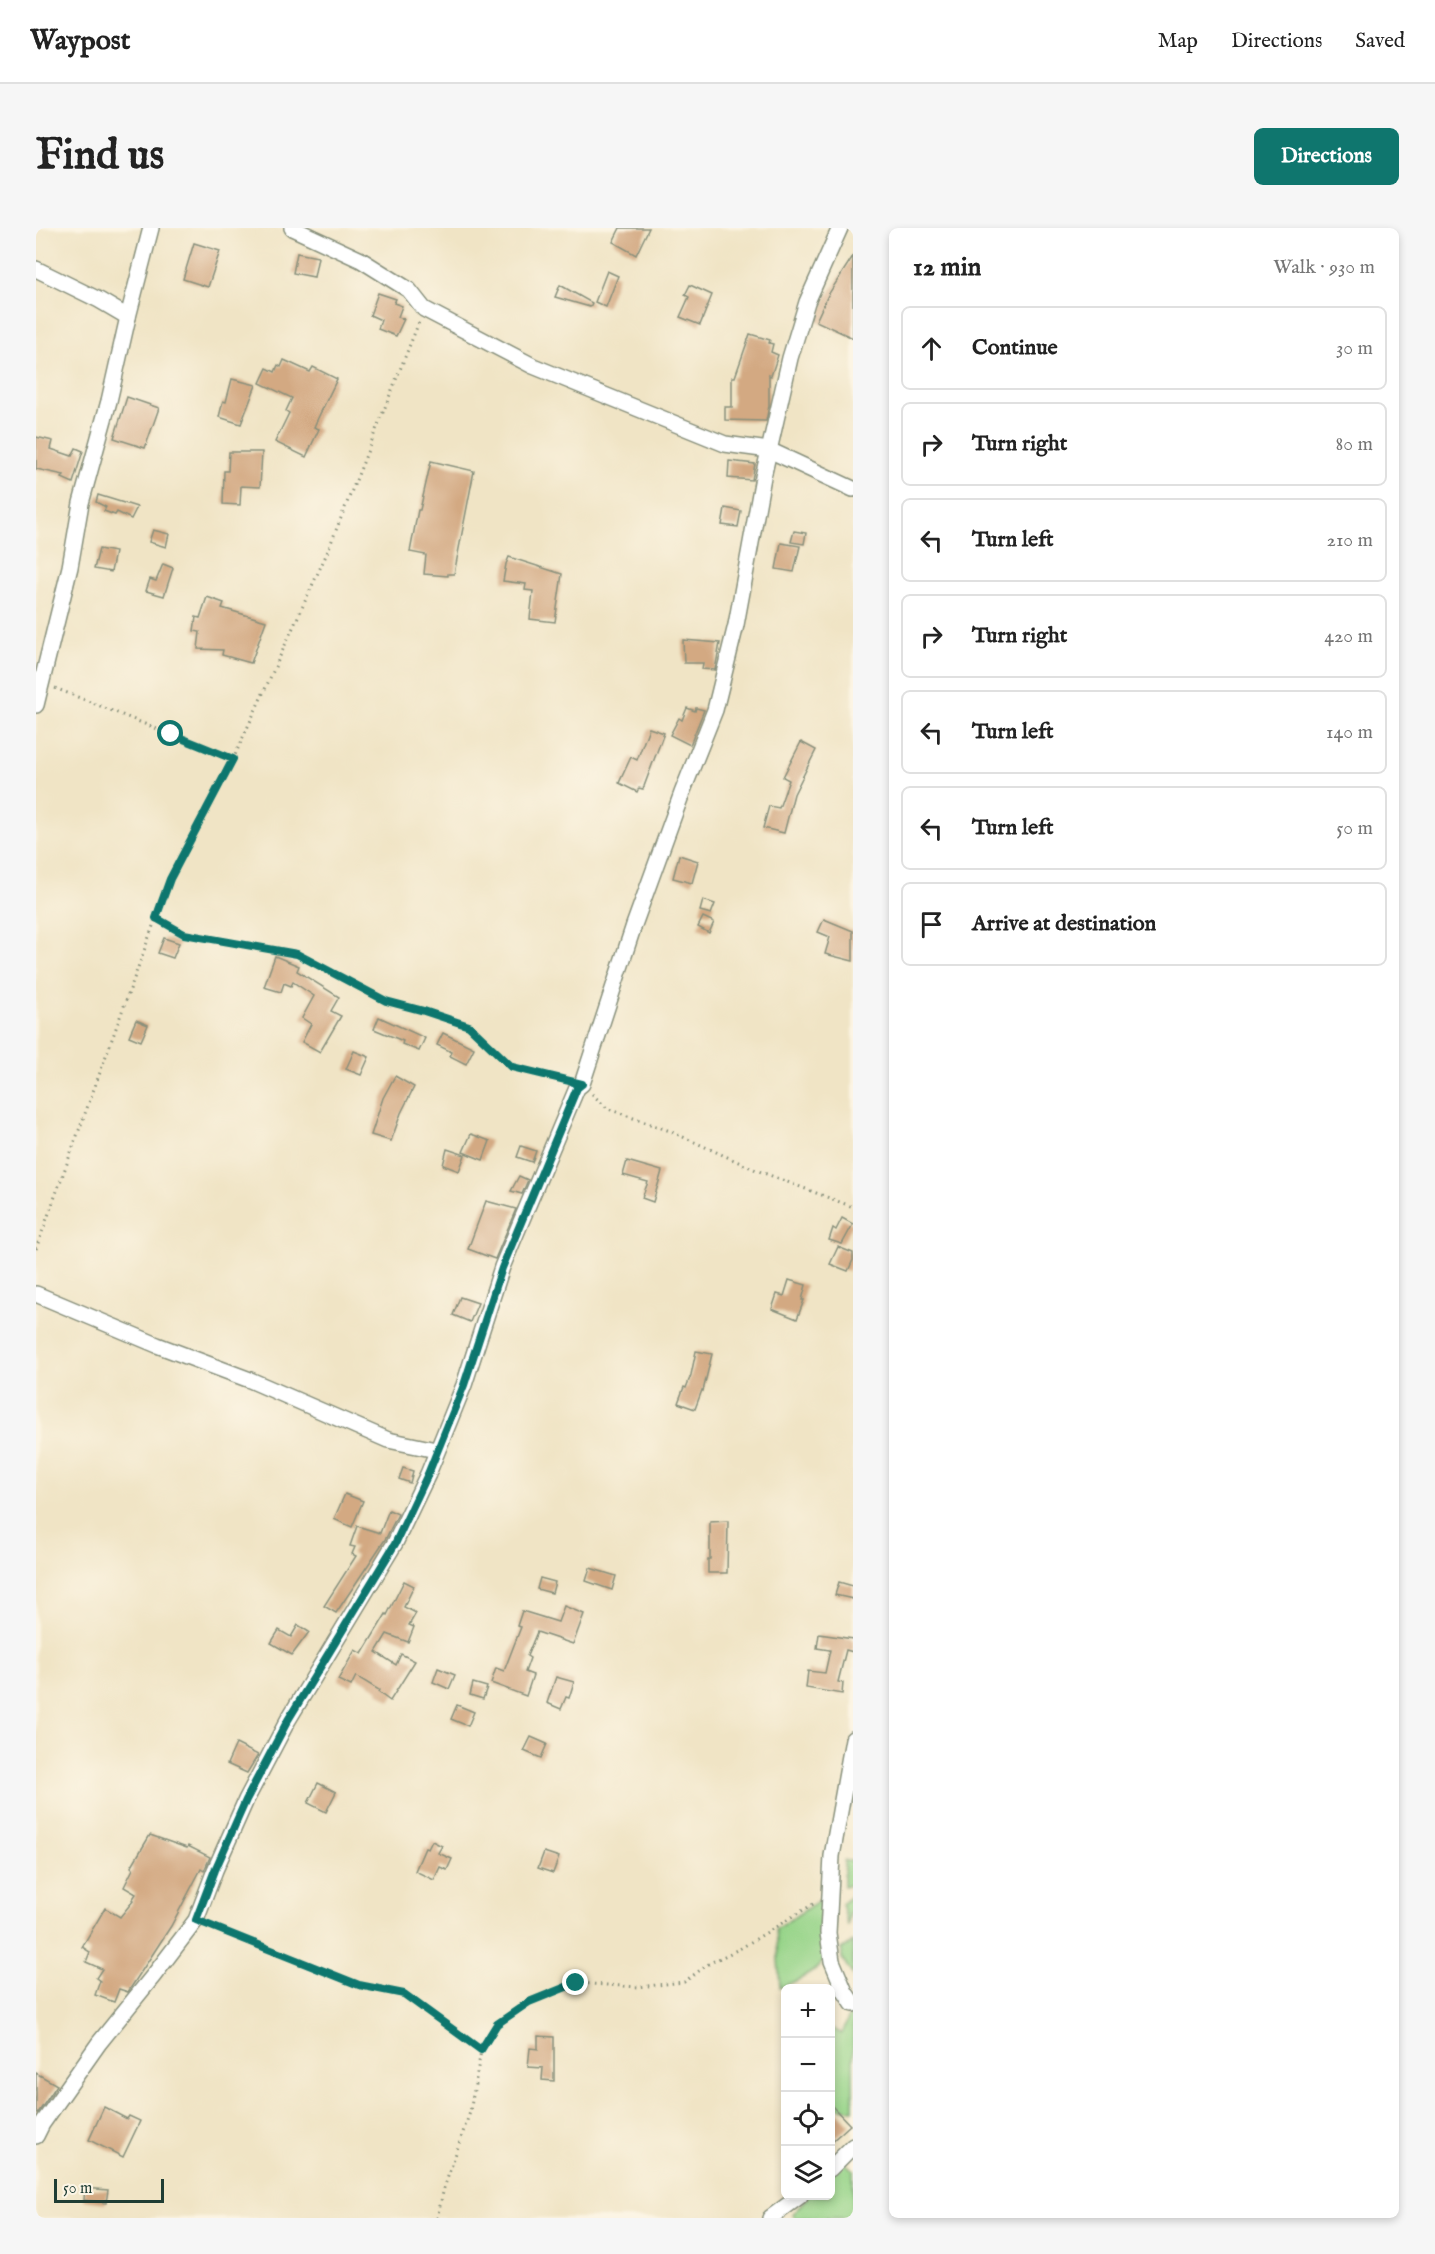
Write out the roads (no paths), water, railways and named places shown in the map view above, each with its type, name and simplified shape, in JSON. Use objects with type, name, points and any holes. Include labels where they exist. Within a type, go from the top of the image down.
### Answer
[{"type":"street","points":[[36,705],[70,567],[81,503],[109,401],[151,228]]},
{"type":"street","points":[[292,228],[361,260],[409,290],[424,309],[532,366],[725,444],[769,450],[853,489]]},
{"type":"street","points":[[36,2136],[99,2043],[196,1920],[246,1800],[288,1720],[395,1544],[428,1474],[464,1385],[502,1268],[577,1088],[582,1084],[634,925],[715,710],[739,615],[754,523],[790,358],[807,302],[840,228]]},
{"type":"street","points":[[36,269],[128,317]]},
{"type":"street","points":[[36,1294],[157,1345],[249,1380],[388,1440],[436,1450]]},
{"type":"street","points":[[853,1739],[832,1856],[828,1933],[832,1961],[845,1992],[853,2004]]},
{"type":"street","points":[[835,2165],[853,2146]]},
{"type":"street","points":[[770,2218],[795,2200]]}]
